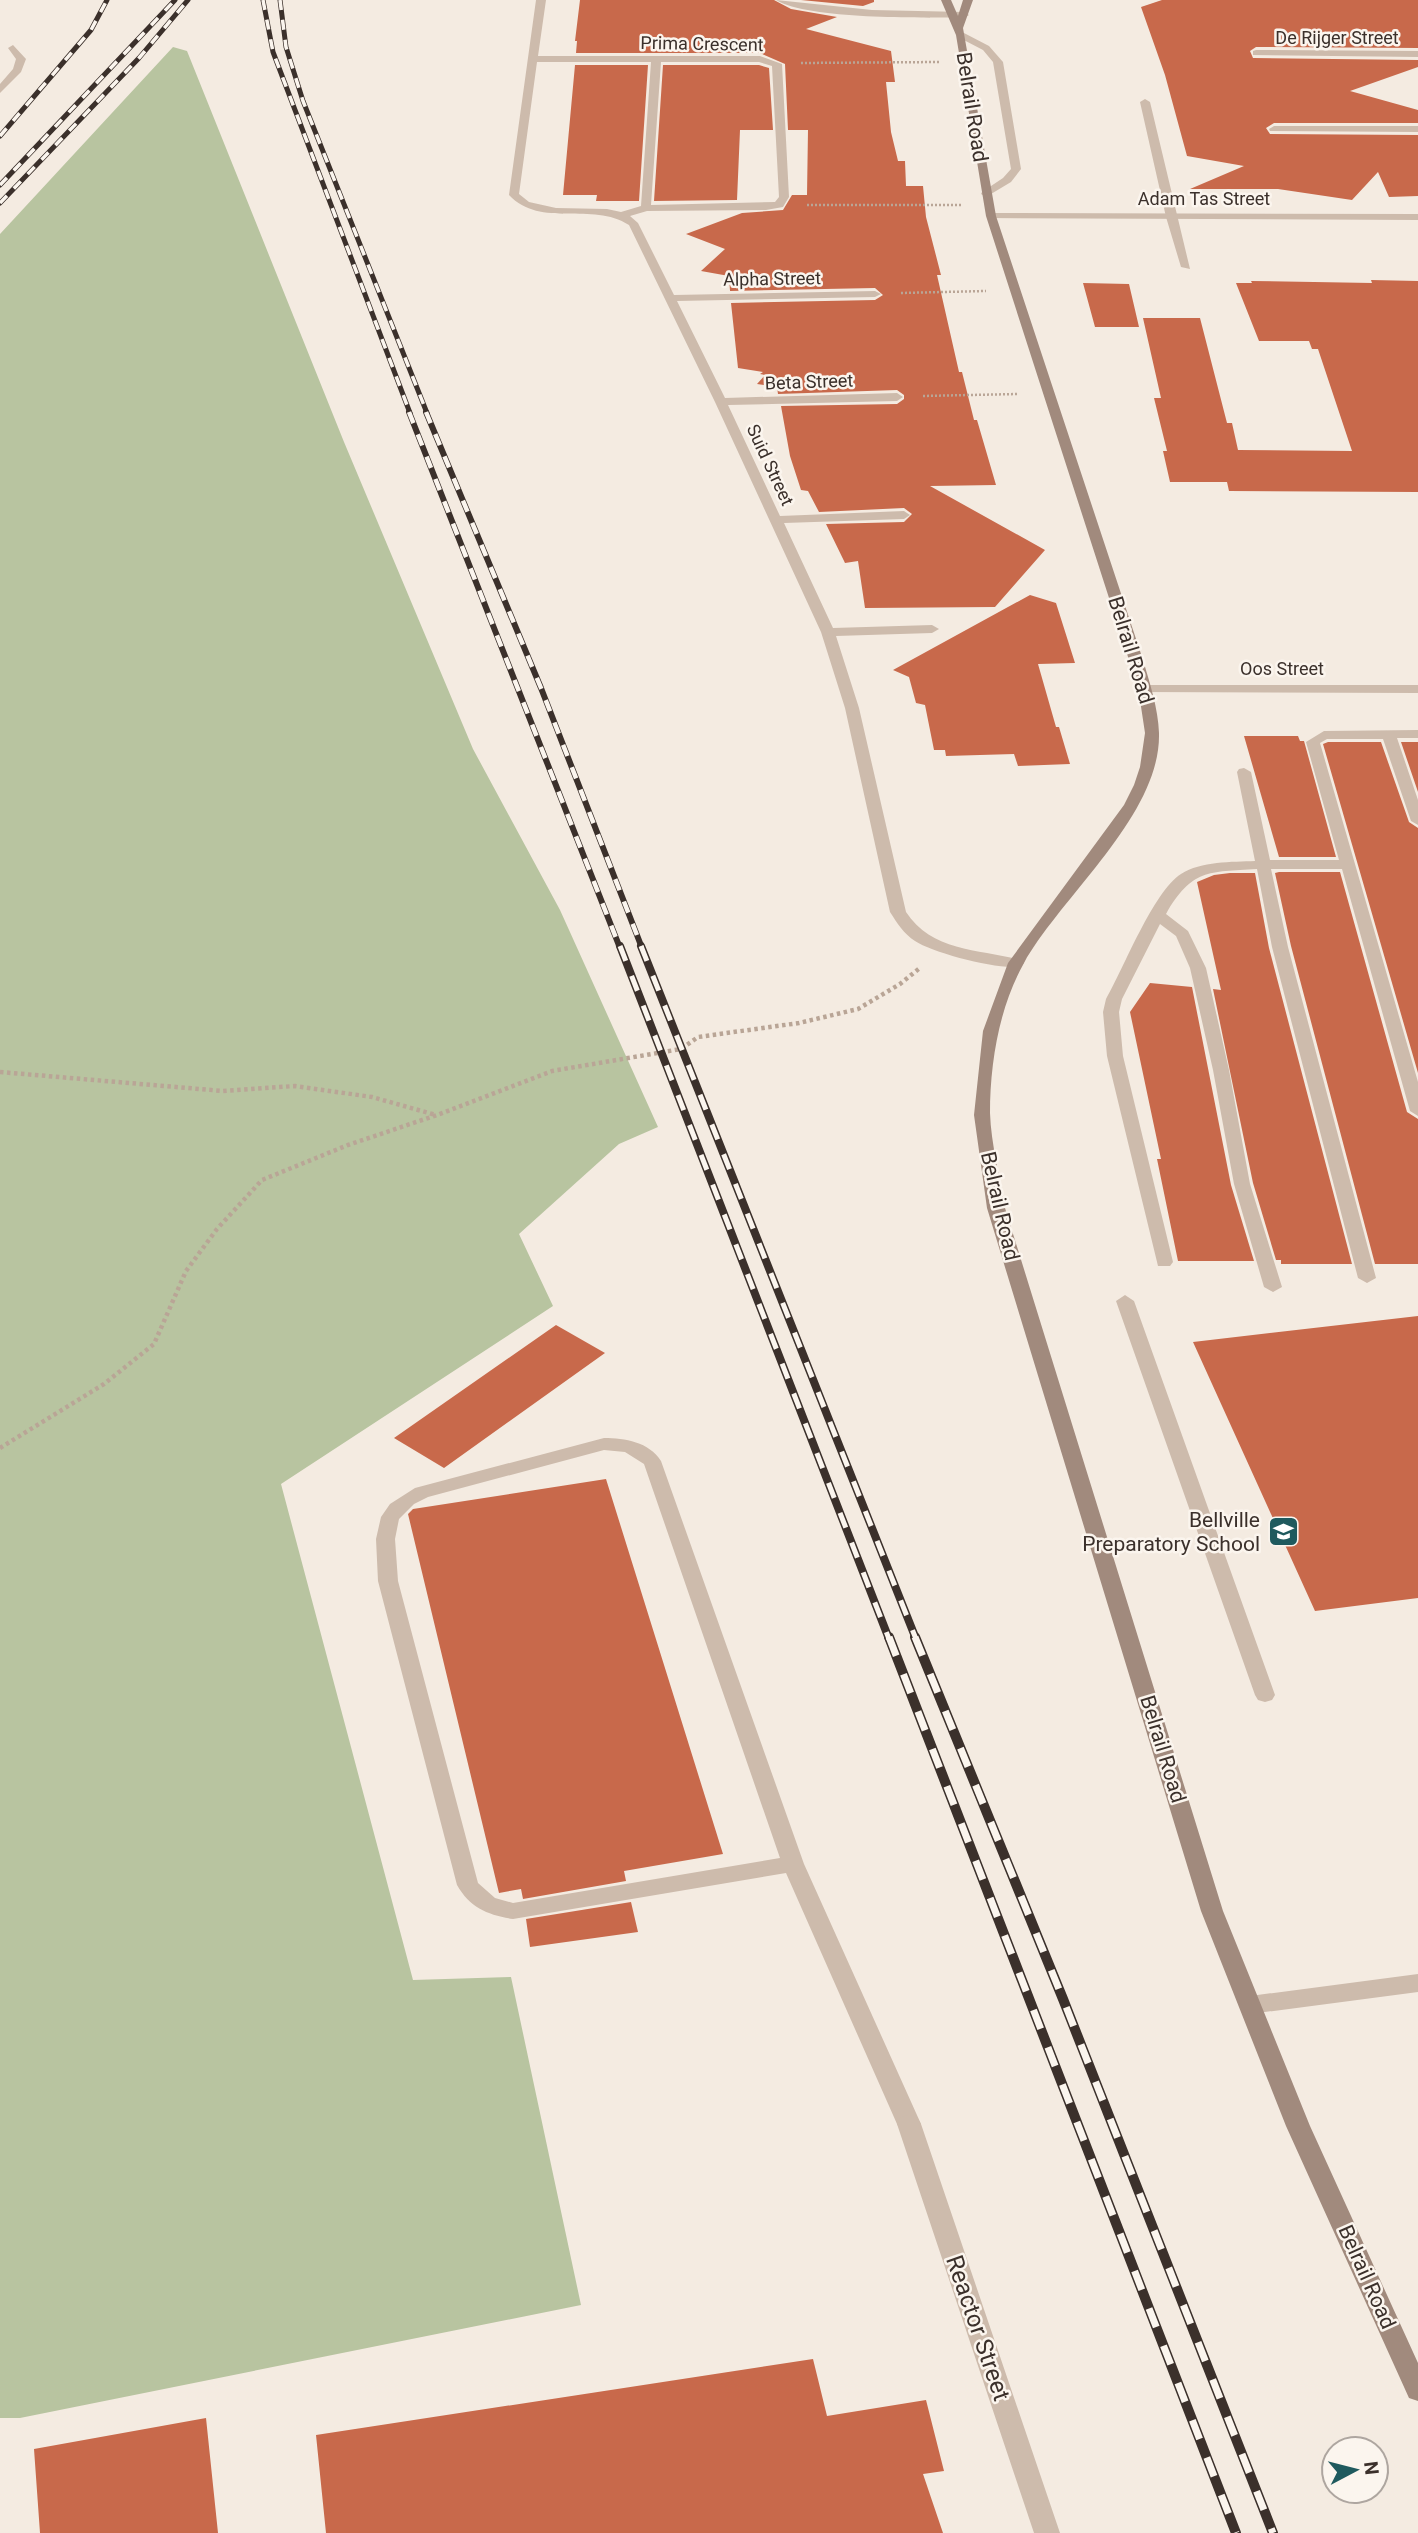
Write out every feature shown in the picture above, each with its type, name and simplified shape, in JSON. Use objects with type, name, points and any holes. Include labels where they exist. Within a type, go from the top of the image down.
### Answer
[{"type":"street","points":[[541,0],[514,195],[521,202],[538,208],[622,215],[646,208],[766,207],[781,201]]},
{"type":"street","points":[[780,0],[821,9],[864,14],[952,15]]},
{"type":"street","name":"Belrail Road","points":[[946,0],[952,15],[961,25]]},
{"type":"street","name":"Belrail Road","points":[[968,0],[961,25],[991,216],[1145,689],[1153,733],[1152,756],[1131,806],[1016,963],[991,1031],[982,1115],[996,1208],[1212,1911],[1297,2126],[1418,2390]]},
{"type":"street","points":[[961,25],[998,62],[1016,169],[1007,180],[986,194]]},
{"type":"street","points":[[0,90],[18,70],[21,59],[13,48]]},
{"type":"street","name":"De Rijger Street","points":[[1256,53],[1418,54]]},
{"type":"street","points":[[646,208],[656,58]]},
{"type":"street","name":"Prima Crescent","points":[[533,59],[760,59],[777,64],[781,201]]},
{"type":"street","points":[[1144,102],[1171,217],[1186,267]]},
{"type":"street","points":[[1274,129],[1418,129]]},
{"type":"street","name":"Suid Street","points":[[622,215],[635,226],[722,402],[828,632],[852,708],[898,912],[904,926],[926,941],[945,949],[1016,963]]},
{"type":"street","name":"Adam Tas Street","points":[[991,216],[1418,217]]},
{"type":"street","name":"Alpha Street","points":[[670,298],[876,294]]},
{"type":"street","name":"Beta Street","points":[[722,402],[897,397]]},
{"type":"street","points":[[776,520],[904,515]]},
{"type":"street","points":[[828,632],[932,629]]},
{"type":"street","name":"Oos Street","points":[[1145,689],[1418,689]]},
{"type":"street","points":[[1388,734],[1418,821]]},
{"type":"street","points":[[1418,734],[1324,735],[1313,742],[1418,1111]]},
{"type":"street","points":[[1244,772],[1280,947],[1367,1278]]},
{"type":"street","points":[[1164,1262],[1115,1056],[1111,1012],[1125,978],[1175,888],[1192,872],[1216,867],[1348,865]]},
{"type":"street","points":[[1159,916],[1175,925],[1183,934],[1198,968],[1222,1070],[1242,1184],[1273,1287]]},
{"type":"street","points":[[1125,1301],[1265,1695]]},
{"type":"street","name":"Reactor Street","points":[[793,1864],[513,1911],[486,1906],[478,1900],[468,1885],[388,1581],[385,1532],[395,1508],[404,1500],[422,1492],[604,1444],[622,1444],[642,1451],[652,1461],[793,1864],[909,2124],[1047,2533]]},
{"type":"street","points":[[1250,2005],[1418,1983]]},
{"type":"path","points":[[777,64],[940,62]]},
{"type":"path","points":[[781,201],[961,205]]},
{"type":"path","points":[[876,294],[986,291]]},
{"type":"path","points":[[897,397],[1017,394]]},
{"type":"path","points":[[0,1448],[104,1384],[154,1344],[186,1271],[217,1229],[262,1180],[348,1145],[437,1115],[552,1071],[681,1049],[698,1037],[799,1023],[858,1009],[900,984],[931,960]]},
{"type":"path","points":[[0,1072],[223,1091],[295,1086],[372,1097],[437,1115]]},
{"type":"green space","points":[[173,47],[187,51],[344,442],[473,749],[560,910],[658,1127],[619,1144],[519,1234],[553,1306],[281,1484],[413,1980],[511,1977],[581,2305],[20,2418],[0,2418],[0,234]]},
{"type":"building","points":[[580,0],[774,0],[791,9],[837,17],[806,29],[891,51],[895,82],[886,82],[891,132],[898,161],[905,161],[906,186],[923,186],[926,217],[941,275],[937,275],[959,372],[962,372],[974,420],[977,420],[996,485],[930,486],[1045,550],[995,607],[865,608],[858,561],[845,563],[826,524],[904,522],[912,514],[904,508],[819,512],[808,491],[801,490],[790,456],[781,406],[897,404],[904,399],[904,395],[897,390],[778,394],[777,387],[757,384],[765,375],[760,374],[763,372],[738,368],[731,303],[875,300],[883,295],[875,288],[730,291],[729,276],[701,271],[725,249],[686,234],[742,213],[783,210],[792,195],[807,195],[808,130],[788,130],[785,64],[760,53],[576,53]]},
{"type":"building","points":[[801,0],[874,0],[874,2],[863,6]]},
{"type":"building","points":[[1162,0],[1418,0],[1418,48],[1256,47],[1250,51],[1253,58],[1418,60],[1418,67],[1350,91],[1418,110],[1418,123],[1274,123],[1266,128],[1270,134],[1418,135],[1418,196],[1389,197],[1378,172],[1352,200],[1278,189],[1190,189],[1244,166],[1187,156],[1165,75],[1141,7]]},
{"type":"building","points":[[575,65],[648,65],[639,201],[596,201],[597,195],[563,195]]},
{"type":"building","points":[[663,65],[759,65],[769,68],[773,130],[740,130],[737,200],[654,201]]},
{"type":"building","points":[[1371,280],[1418,281],[1418,492],[1229,491],[1227,482],[1170,482],[1163,451],[1167,451],[1154,398],[1161,398],[1143,318],[1200,318],[1227,423],[1232,423],[1238,450],[1352,451],[1318,349],[1312,349],[1309,341],[1259,341],[1236,283],[1372,283]]},
{"type":"building","points":[[1083,283],[1129,284],[1139,327],[1095,327]]},
{"type":"building","points":[[1030,595],[1056,603],[1075,663],[1038,664],[1070,764],[1018,766],[1014,754],[946,756],[945,750],[934,750],[925,705],[916,703],[909,677],[893,670]]},
{"type":"building","points":[[1244,736],[1298,736],[1300,741],[1304,741],[1336,857],[1279,857]]},
{"type":"building","points":[[1381,742],[1409,822],[1418,828],[1418,1073],[1323,744]]},
{"type":"building","points":[[1401,742],[1418,742],[1418,792]]},
{"type":"building","points":[[1340,872],[1407,1112],[1418,1119],[1418,1264],[1375,1264],[1291,946],[1275,873]]},
{"type":"building","points":[[1255,873],[1269,948],[1352,1264],[1281,1264],[1281,1260],[1276,1260],[1253,1183],[1213,989],[1221,990],[1197,882],[1214,875]]},
{"type":"building","points":[[1150,983],[1192,987],[1231,1185],[1254,1261],[1178,1261],[1157,1159],[1161,1159],[1130,1012]]},
{"type":"building","points":[[1418,1316],[1418,1598],[1315,1611],[1193,1342]]},
{"type":"building","points":[[556,1325],[605,1353],[444,1468],[394,1438]]},
{"type":"building","points":[[606,1479],[723,1854],[624,1871],[626,1881],[523,1899],[521,1889],[499,1893],[408,1514],[413,1509]]},
{"type":"building","points":[[631,1902],[638,1932],[530,1947],[526,1919]]},
{"type":"building","points":[[813,2359],[827,2416],[926,2400],[944,2471],[923,2474],[943,2533],[326,2533],[316,2435]]},
{"type":"building","points":[[206,2418],[218,2533],[40,2533],[34,2449]]},
{"type":"railway","points":[[0,136],[91,30],[107,0]]},
{"type":"railway","points":[[0,185],[175,0]]},
{"type":"railway","points":[[0,203],[139,58],[188,0]]},
{"type":"railway","points":[[263,0],[273,52],[410,413]]},
{"type":"railway","points":[[280,0],[286,47],[303,101],[427,413]]},
{"type":"railway","points":[[409,412],[620,948]]},
{"type":"railway","points":[[426,412],[541,688],[642,948]]},
{"type":"railway","points":[[620,946],[889,1639]]},
{"type":"railway","points":[[641,946],[916,1639]]},
{"type":"railway","points":[[889,1637],[1236,2533]]},
{"type":"railway","points":[[915,1637],[1063,1999],[1273,2533]]},
{"type":"place","name":"Bellville Preparatory School","points":[[1283,1532]]}]
